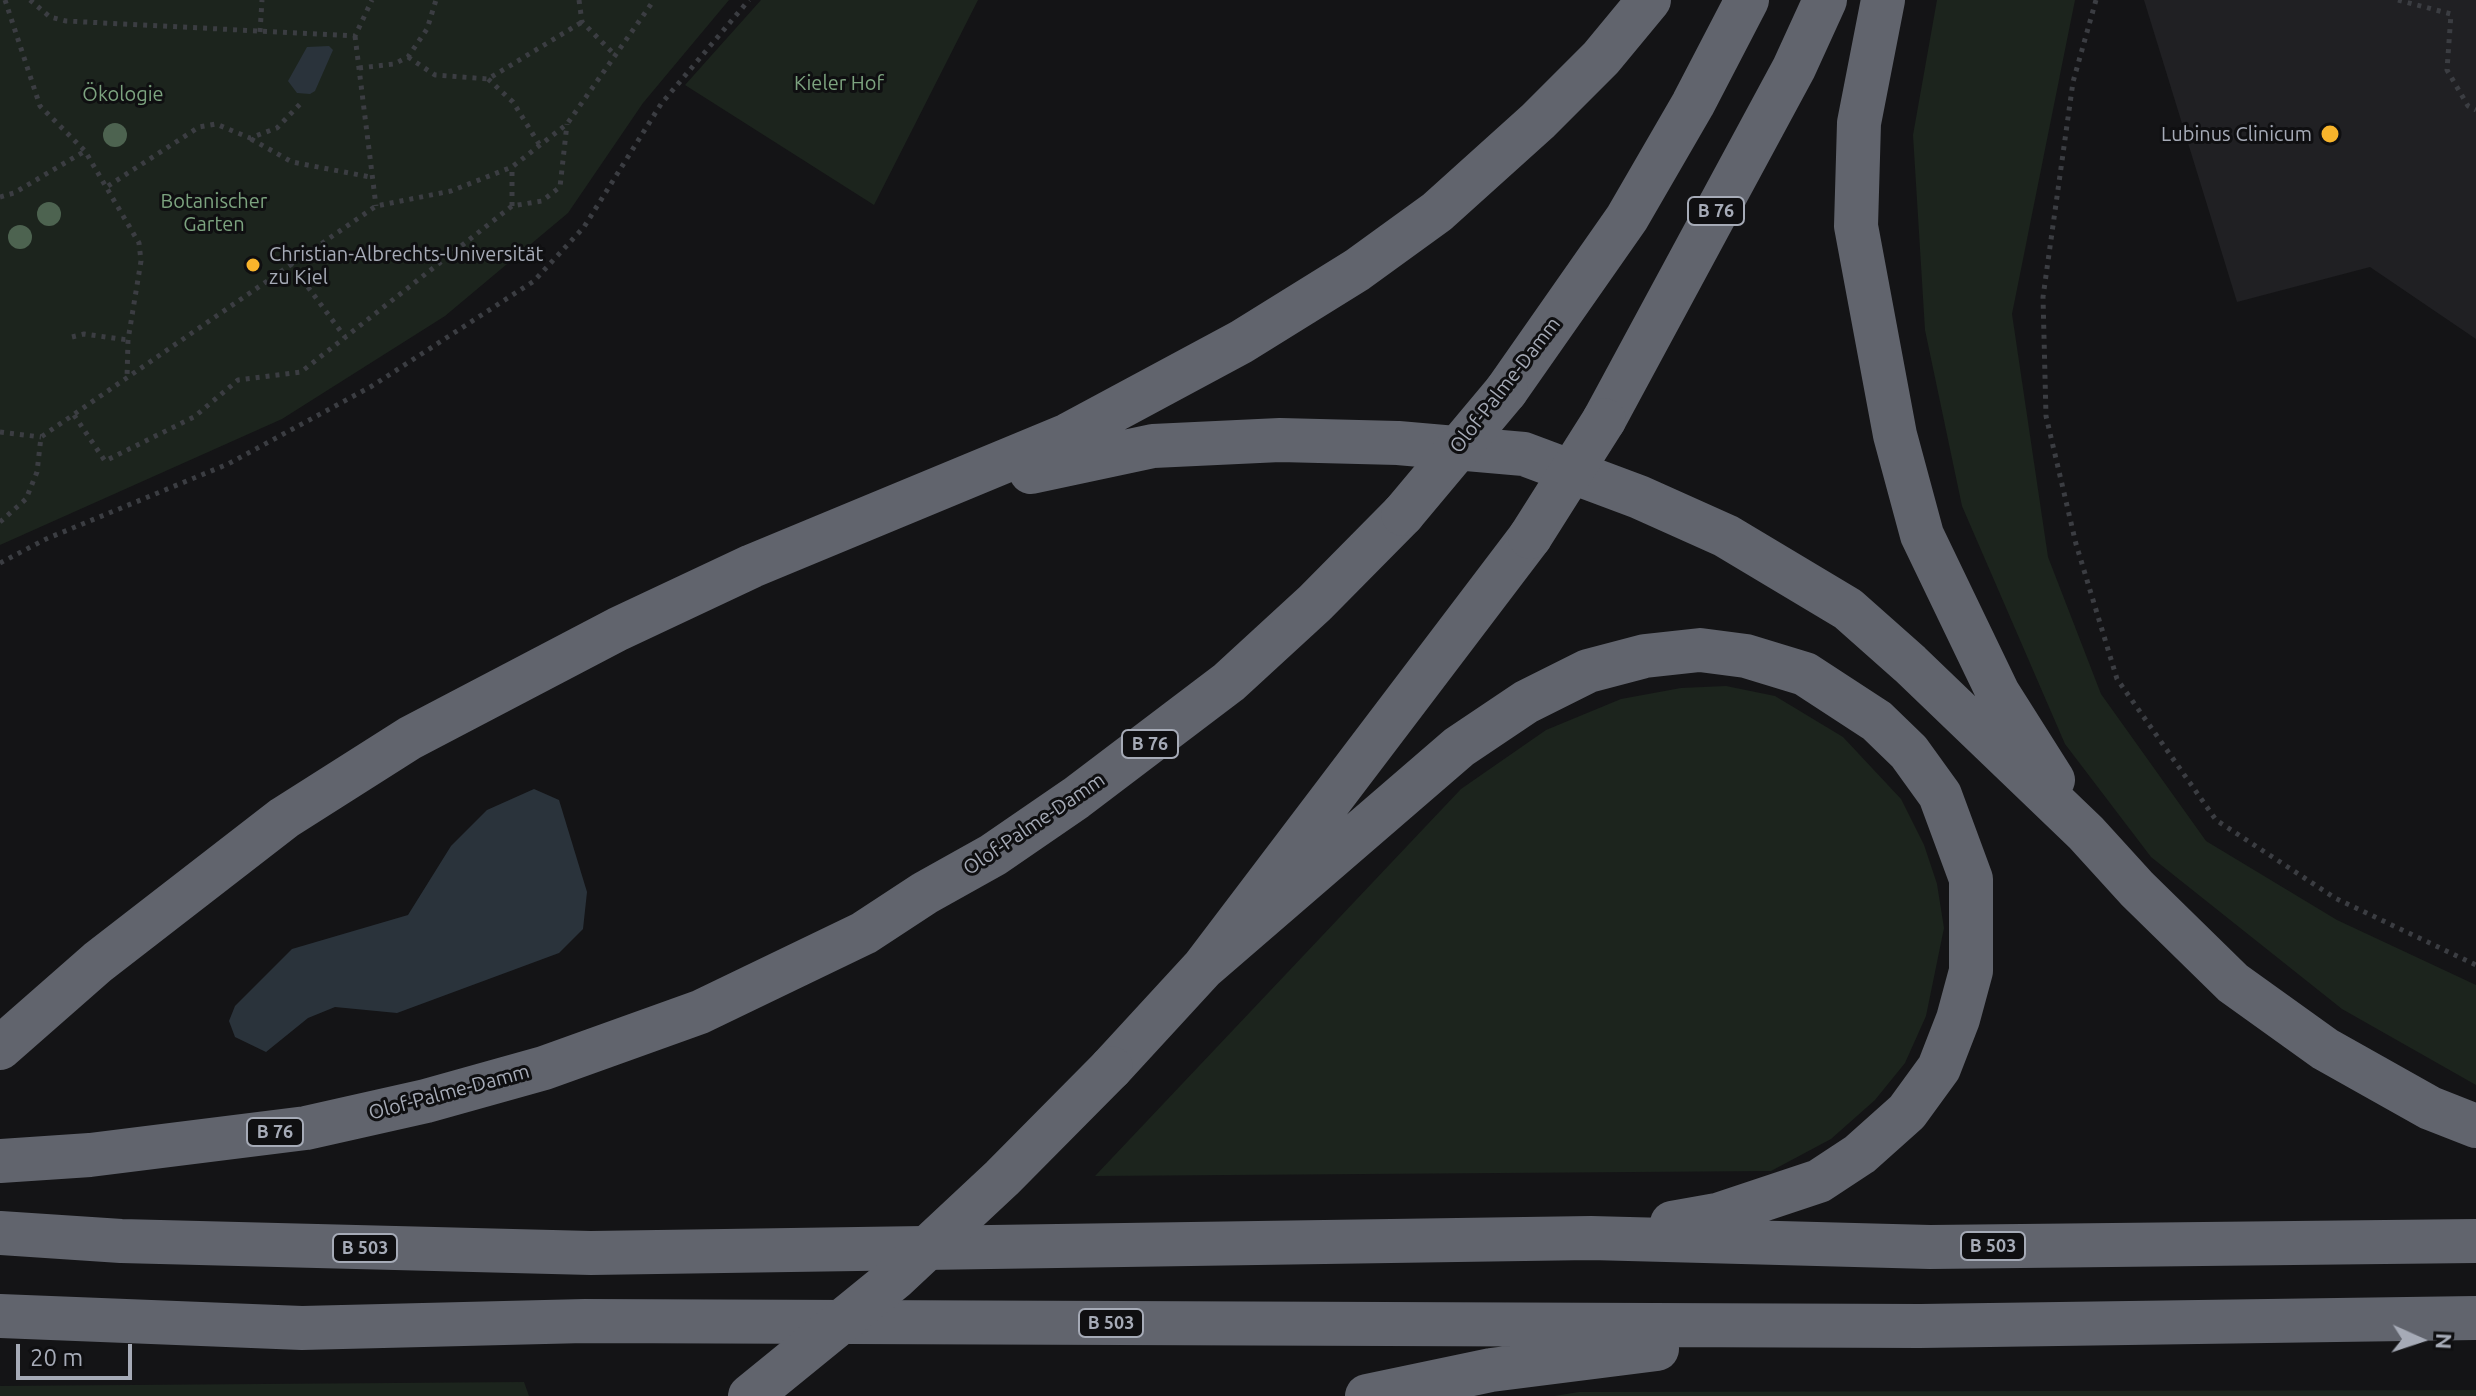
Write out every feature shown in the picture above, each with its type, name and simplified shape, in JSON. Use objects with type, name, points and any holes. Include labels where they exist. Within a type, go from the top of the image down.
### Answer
[{"type":"highway","points":[[6,1043],[98,962],[284,818],[410,738],[618,629],[752,566],[1068,435],[1241,342],[1357,270],[1437,212],[1538,121],[1601,58],[1649,0]]},
{"type":"highway","name":"Olof-Palme-Damm","points":[[0,1161],[90,1155],[306,1128],[426,1101],[544,1068],[700,1012],[864,933],[925,893],[993,855],[1076,798],[1229,682],[1315,603],[1403,514],[1506,391],[1627,218],[1693,104],[1747,0]]},
{"type":"highway","name":"B 76","points":[[750,1396],[895,1278],[1002,1178],[1111,1068],[1203,968],[1530,537],[1604,420],[1794,68],[1825,0]]},
{"type":"highway","points":[[1883,0],[1859,123],[1856,226],[1895,435],[1929,550],[1998,693],[2086,833]]},
{"type":"highway","points":[[901,505],[1065,463],[1153,446],[1329,440],[1524,454],[1639,497],[1726,536],[1848,609],[1910,664],[2086,833],[2137,889],[2233,983],[2325,1049],[2430,1108],[2476,1126]]},
{"type":"highway","points":[[1203,968],[1459,747],[1526,702],[1588,671],[1645,656],[1700,650],[1746,656],[1805,674],[1847,698],[1909,752],[1940,795],[1971,879],[1971,971],[1958,1019],[1939,1068],[1907,1112],[1860,1154],[1819,1181],[1717,1215],[1591,1238]]},
{"type":"highway","name":"B 503","points":[[0,1233],[121,1241],[591,1253],[1591,1238],[1930,1247],[2476,1241]]},
{"type":"highway","name":"B 503","points":[[0,1316],[302,1328],[585,1321],[1920,1326],[2476,1318]]},
{"type":"highway","points":[[1367,1396],[1491,1370],[1619,1353],[1920,1326]]},
{"type":"path","points":[[5,0],[40,106],[85,151],[108,186],[141,253],[128,340],[126,379]]},
{"type":"path","points":[[30,0],[50,17],[66,21],[355,36]]},
{"type":"path","points":[[260,32],[262,0]]},
{"type":"path","points":[[372,0],[355,36],[376,206]]},
{"type":"path","points":[[359,68],[394,64],[408,57],[427,29],[436,0]]},
{"type":"path","points":[[579,0],[582,22],[615,55]]},
{"type":"path","points":[[0,432],[41,437],[376,206],[451,191],[512,167],[567,124],[654,0]]},
{"type":"path","points":[[0,563],[46,539],[228,464],[372,386],[534,281],[584,227],[661,104],[749,0]]},
{"type":"path","points":[[2096,0],[2073,82],[2043,297],[2046,416],[2076,544],[2117,679],[2216,820],[2335,898],[2476,965]]},
{"type":"path","points":[[2398,0],[2451,14],[2447,70],[2468,106],[2476,110]]},
{"type":"path","points":[[408,57],[435,75],[488,79],[582,22]]},
{"type":"path","points":[[488,79],[513,102],[539,144]]},
{"type":"path","points":[[250,138],[277,128],[301,103]]},
{"type":"path","points":[[108,186],[183,134],[209,123],[250,138],[292,162],[370,177]]},
{"type":"path","points":[[74,415],[105,461],[194,417],[238,380],[301,372],[512,206],[542,201],[560,187],[567,124]]},
{"type":"path","points":[[0,197],[14,193],[85,151]]},
{"type":"path","points":[[512,167],[512,206]]},
{"type":"path","points":[[290,263],[345,337]]},
{"type":"path","points":[[72,337],[84,334],[128,340]]},
{"type":"path","points":[[0,522],[26,499],[37,472],[41,437]]},
{"type":"shaded area","name":"Lubinus Clinicum","points":[[2144,0],[2476,0],[2476,339],[2370,267],[2237,302]]},
{"type":"shaded area","points":[[329,46],[333,50],[315,91],[310,94],[297,93],[288,81],[307,47]]},
{"type":"shaded area","points":[[534,789],[559,800],[587,892],[583,929],[559,953],[397,1013],[335,1007],[308,1018],[266,1052],[235,1037],[229,1021],[235,1006],[292,949],[408,915],[451,846],[487,810]]},
{"type":"green space","name":"Botanischer Garten","points":[[0,0],[729,0],[643,103],[568,213],[445,316],[282,419],[0,545]]},
{"type":"green space","name":"Kieler Hof","points":[[761,0],[978,0],[874,205],[685,85]]},
{"type":"green space","points":[[1937,0],[2075,0],[2012,314],[2048,557],[2101,694],[2206,841],[2337,920],[2476,985],[2476,1085],[2342,1009],[2151,857],[2065,744],[1962,506],[1925,330],[1913,135]]},
{"type":"green space","points":[[1726,686],[1775,696],[1843,737],[1901,799],[1924,845],[1937,884],[1944,928],[1926,1016],[1905,1063],[1875,1100],[1831,1139],[1771,1171],[1095,1176],[1461,789],[1546,730],[1621,699],[1681,688]]},
{"type":"green space","points":[[524,1382],[529,1396],[0,1396],[0,1386]]},
{"type":"green space","points":[[2476,1390],[2476,1396],[1554,1396],[1579,1392]]},
{"type":"place","name":"Lubinus Clinicum","points":[[2330,134]]},
{"type":"place","name":"Christian-Albrechts-Universität zu Kiel","points":[[253,265]]},
{"type":"park label","name":"Ökologie","points":[[123,94]]}]
